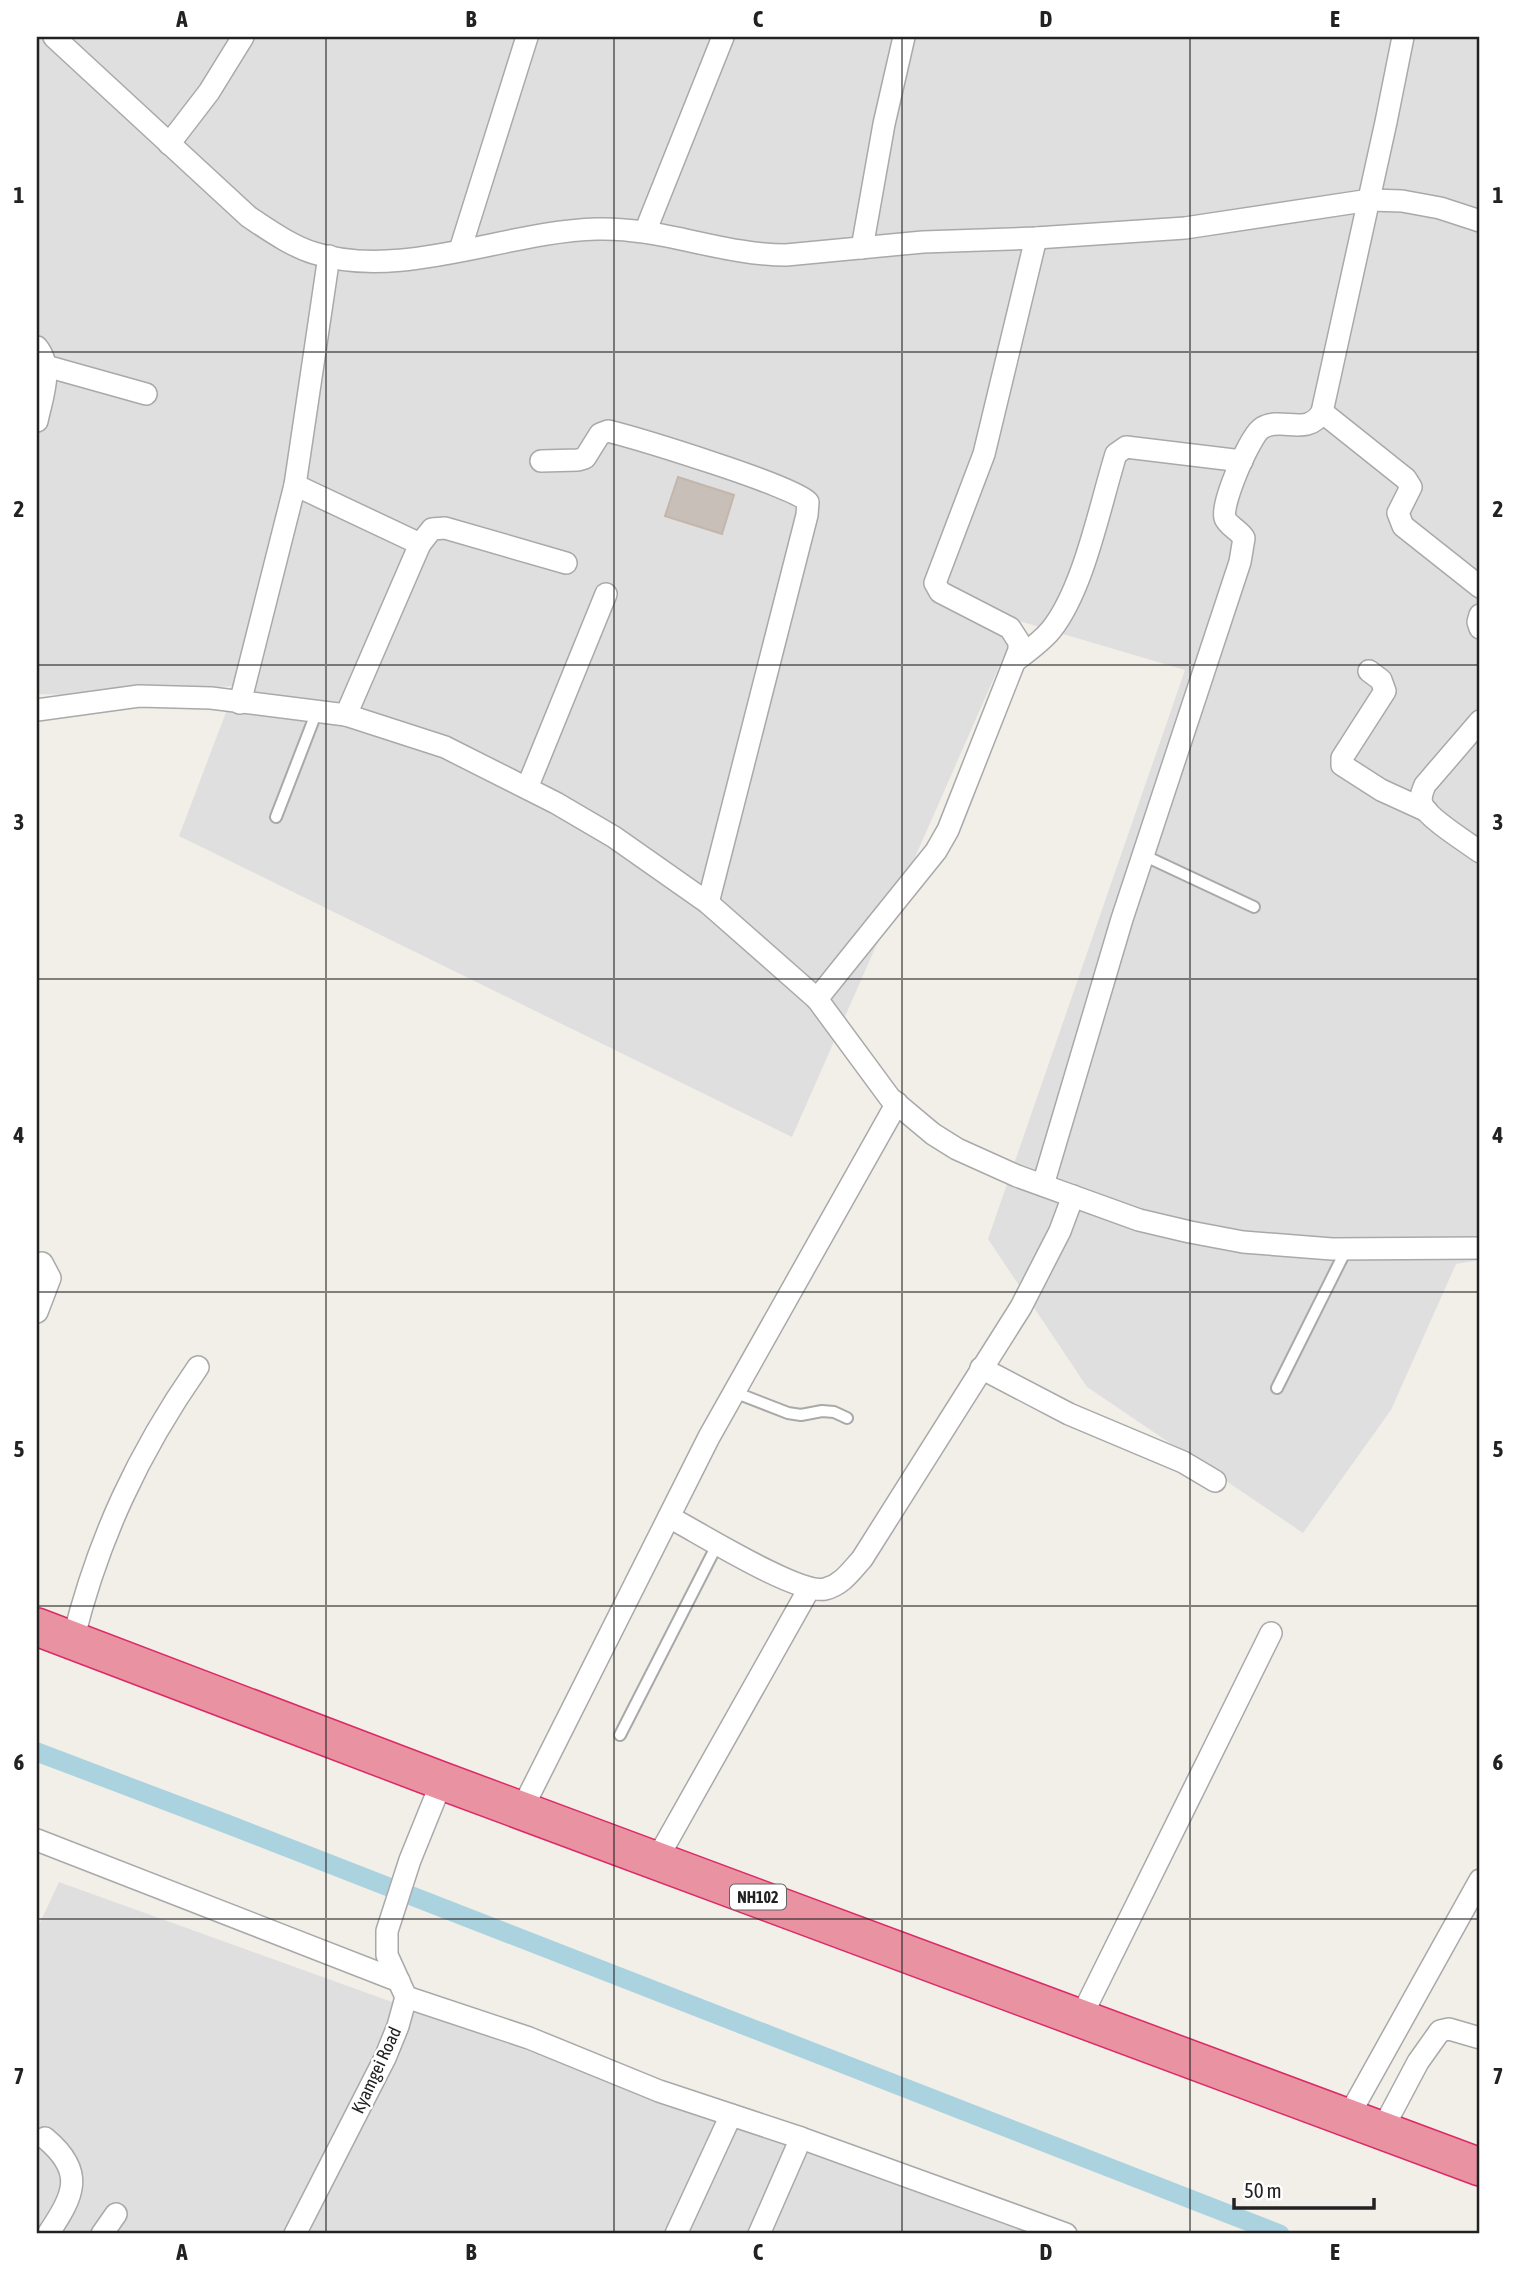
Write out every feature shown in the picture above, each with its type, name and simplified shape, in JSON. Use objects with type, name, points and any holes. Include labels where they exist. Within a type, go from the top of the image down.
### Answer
[{"type":"highway","name":"NH102","points":[[37,1627],[442,1781],[1480,2167]]},
{"type":"street","points":[[54,37],[249,217],[313,253],[355,262],[389,262],[553,233],[596,229],[645,232],[764,255],[923,242],[1185,228],[1370,200],[1402,201],[1440,208],[1480,221]]},
{"type":"street","points":[[169,144],[215,83],[243,37]]},
{"type":"street","points":[[460,250],[527,37]]},
{"type":"street","points":[[645,232],[723,37]]},
{"type":"street","points":[[862,248],[884,124],[904,37]]},
{"type":"street","points":[[1043,1185],[1143,855],[1244,543],[1241,533],[1224,516],[1225,507],[1242,461],[1259,429],[1268,425],[1308,424],[1317,421],[1322,412],[1370,200],[1403,37]]},
{"type":"street","points":[[817,999],[936,851],[948,830],[1015,661],[1019,642],[1010,628],[940,592],[935,583],[984,454],[1036,238]]},
{"type":"street","points":[[240,703],[295,485],[328,256]]},
{"type":"street","points":[[37,421],[45,381],[41,356],[146,394]]},
{"type":"street","points":[[1322,412],[1406,479],[1411,487],[1398,513],[1403,526],[1480,587]]},
{"type":"street","points":[[541,461],[585,458],[600,434],[608,431],[757,478],[798,494],[808,502],[807,515],[708,903]]},
{"type":"street","points":[[1015,661],[1051,630],[1071,596],[1116,454],[1121,449],[1136,448],[1242,461]]},
{"type":"street","points":[[295,485],[420,544]]},
{"type":"street","points":[[346,715],[420,544],[432,529],[446,528],[566,563]]},
{"type":"street","points":[[527,788],[606,594]]},
{"type":"street","points":[[1480,615],[1480,628]]},
{"type":"street","points":[[1369,671],[1381,680],[1385,691],[1342,758],[1342,765],[1381,790],[1427,811],[1480,852]]},
{"type":"street","points":[[37,710],[103,700],[163,695],[346,715],[445,747],[527,788],[614,837],[708,903],[817,999],[876,1080],[897,1103],[933,1134],[957,1149],[1043,1185],[1139,1220],[1190,1232],[1243,1242],[1346,1250],[1480,1248]]},
{"type":"street","points":[[1427,811],[1421,795],[1425,785],[1480,721]]},
{"type":"street","points":[[522,1809],[734,1392],[897,1103]]},
{"type":"street","points":[[669,1517],[780,1577],[810,1589],[823,1589],[840,1583],[862,1559],[1043,1268],[1073,1196]]},
{"type":"street","points":[[37,1312],[50,1278],[42,1263]]},
{"type":"street","points":[[73,1640],[94,1566],[126,1486],[167,1411],[198,1367]]},
{"type":"street","points":[[981,1368],[1069,1414],[1183,1462],[1215,1481]]},
{"type":"street","points":[[657,1859],[810,1589]]},
{"type":"street","points":[[1081,2017],[1271,1633]]},
{"type":"street","points":[[402,1989],[387,1955],[387,1931],[410,1860],[442,1781]]},
{"type":"street","points":[[37,1840],[659,2091],[801,2138],[1066,2234]]},
{"type":"street","points":[[1348,2117],[1480,1881]]},
{"type":"street","name":"Kyamgei Road","points":[[295,2234],[385,2058],[398,2026],[402,1989]]},
{"type":"street","points":[[1382,2130],[1418,2062],[1440,2031],[1449,2029],[1480,2038]]},
{"type":"street","points":[[676,2234],[731,2115]]},
{"type":"street","points":[[45,2138],[61,2151],[73,2176],[69,2197],[48,2234]]},
{"type":"street","points":[[759,2234],[801,2138]]},
{"type":"street","points":[[102,2234],[116,2214]]},
{"type":"lane","points":[[276,817],[317,711]]},
{"type":"lane","points":[[1143,855],[1254,907]]},
{"type":"lane","points":[[1277,1388],[1346,1250]]},
{"type":"lane","points":[[734,1392],[788,1413],[801,1415],[822,1410],[847,1418]]},
{"type":"lane","points":[[620,1735],[718,1543]]},
{"type":"shaded area","points":[[37,37],[1480,37],[1480,1260],[1456,1264],[1391,1410],[1303,1533],[1087,1387],[988,1239],[1185,670],[1019,621],[792,1137],[179,836],[236,686],[72,695],[37,694]]},
{"type":"shaded area","points":[[59,1882],[1036,2234],[37,2234],[37,1929]]},
{"type":"building","points":[[678,477],[734,495],[722,534],[665,516]]},
{"type":"waterway","points":[[37,1752],[1280,2234]]}]
